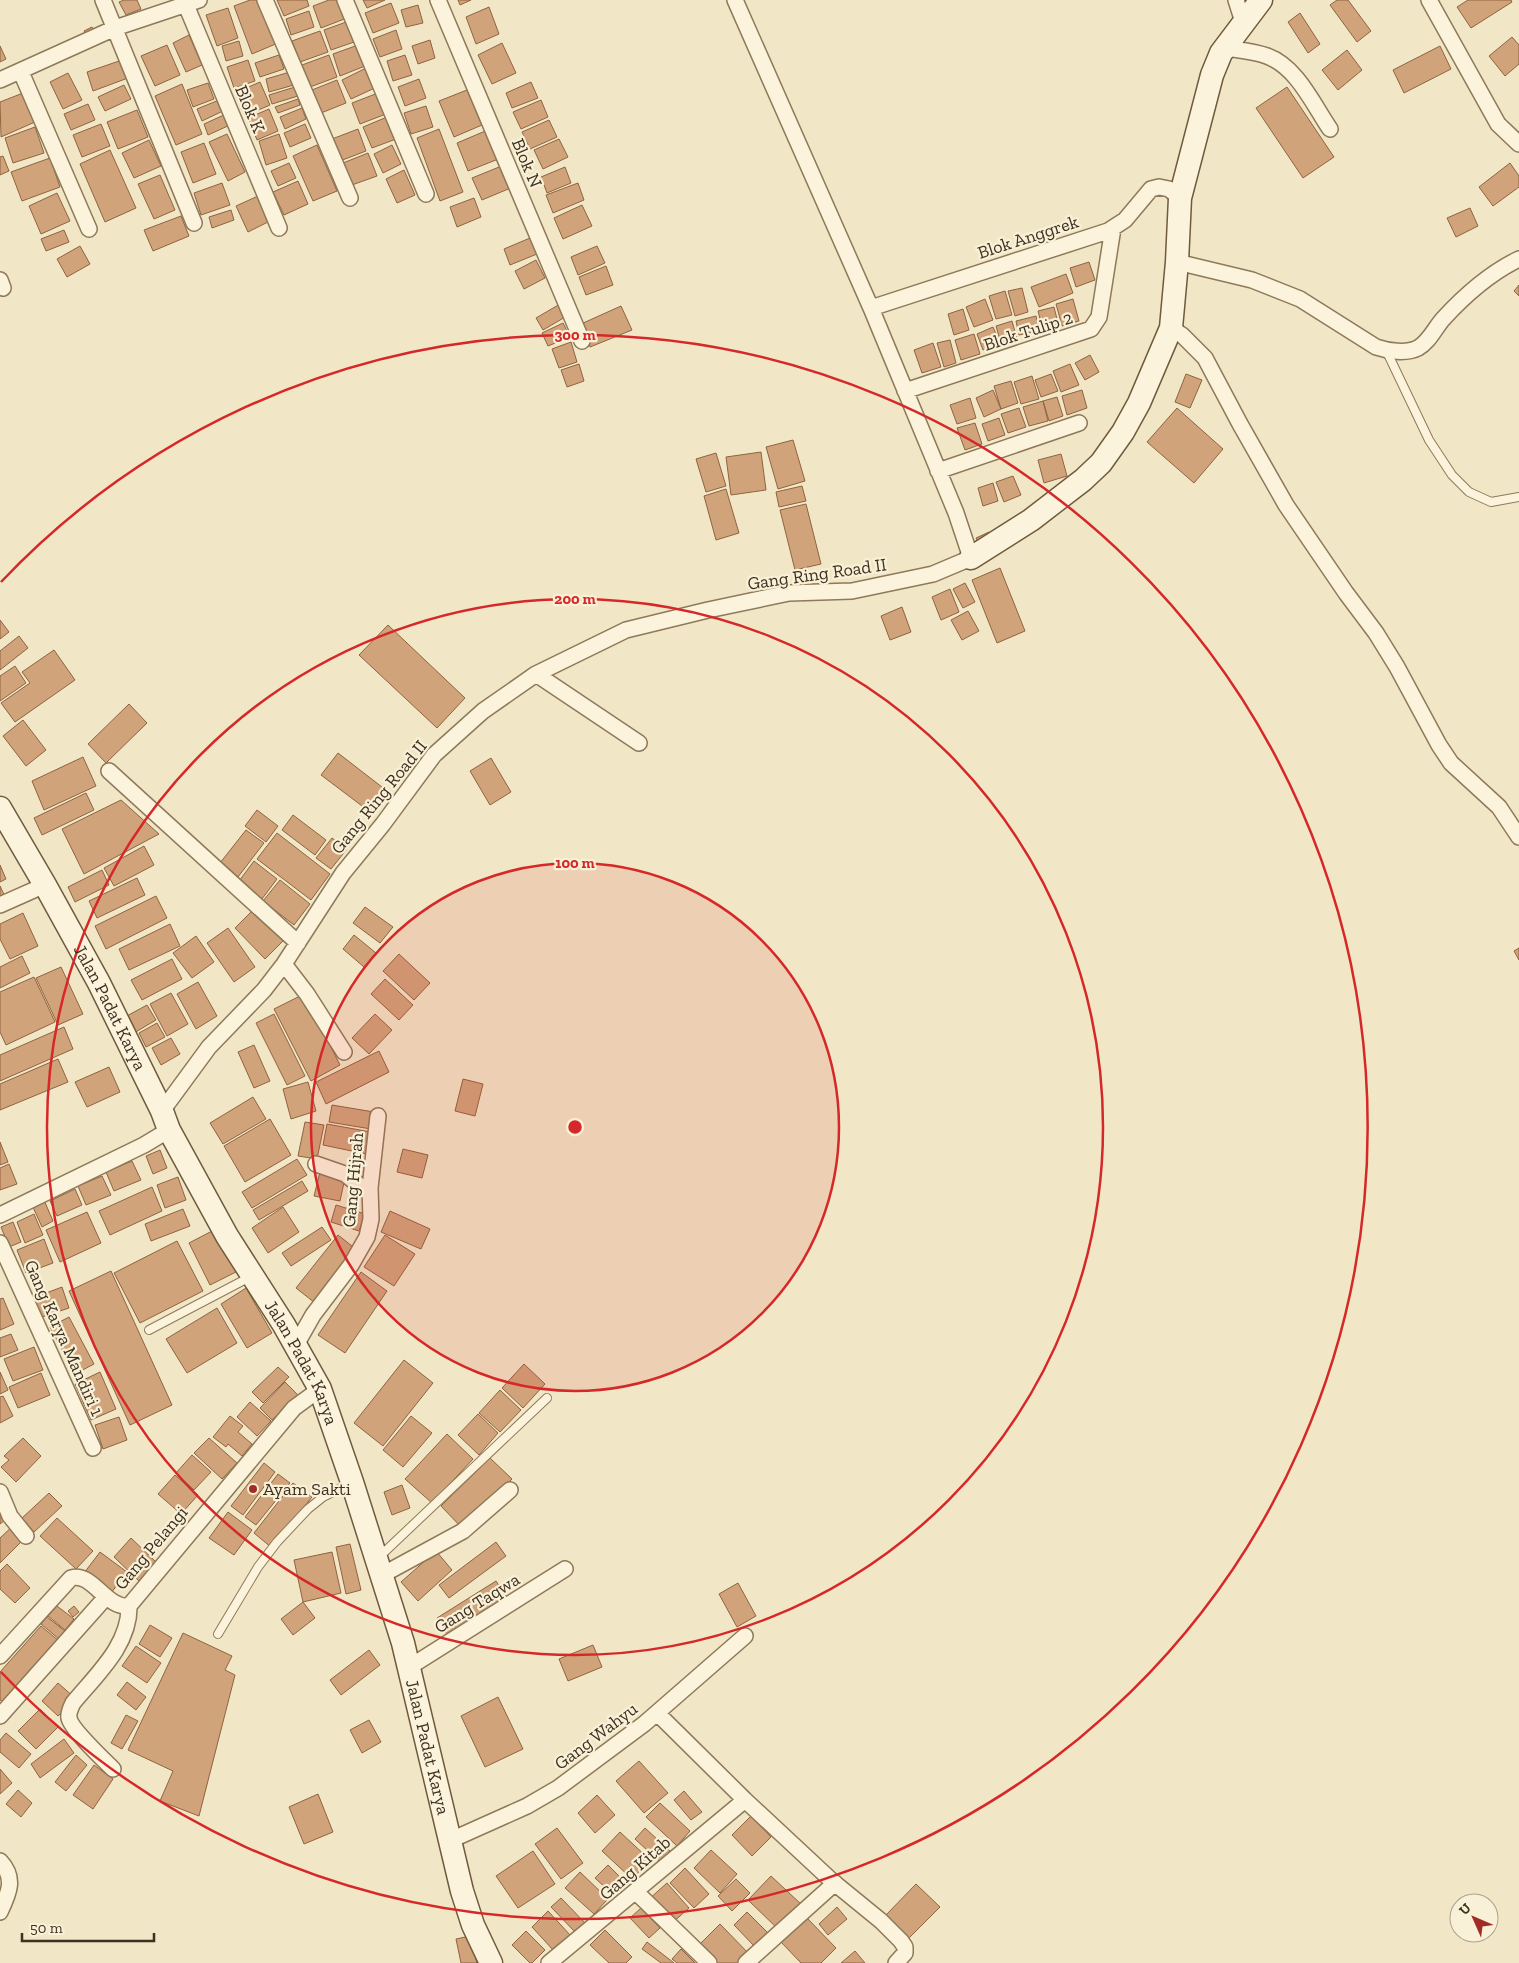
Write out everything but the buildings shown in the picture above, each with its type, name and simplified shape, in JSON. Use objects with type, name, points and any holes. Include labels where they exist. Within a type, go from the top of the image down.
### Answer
[{"type":"main road","points":[[971,558],[1031,520],[1068,493],[1101,463],[1123,432],[1135,410],[1171,328],[1178,262],[1180,198],[1212,75],[1225,48],[1261,0]]},
{"type":"main road","name":"Jalan Padat Karya","points":[[0,808],[45,884],[99,983],[166,1120],[227,1236],[296,1345],[320,1389],[379,1567],[408,1668],[462,1891],[473,1925],[491,1963]]},
{"type":"street","points":[[103,0],[194,223]]},
{"type":"street","points":[[265,0],[350,198]]},
{"type":"street","points":[[345,0],[426,194]]},
{"type":"street","name":"Blok N","points":[[438,0],[582,341]]},
{"type":"street","points":[[735,0],[871,308],[938,471],[971,558]]},
{"type":"street","points":[[1236,0],[1243,22]]},
{"type":"street","points":[[1429,0],[1498,124],[1519,144]]},
{"type":"street","points":[[0,80],[115,28],[192,2]]},
{"type":"street","name":"Blok K","points":[[192,2],[279,228]]},
{"type":"street","points":[[1225,48],[1266,55],[1279,61],[1294,76],[1330,129]]},
{"type":"street","points":[[21,72],[89,229]]},
{"type":"street","name":"Blok Anggrek","points":[[871,308],[1108,231],[1125,220],[1151,189],[1159,187],[1169,190],[1180,198]]},
{"type":"street","name":"Blok Tulip 2","points":[[905,391],[1091,329],[1099,318],[1113,228]]},
{"type":"street","points":[[1178,262],[1252,280],[1300,299],[1376,347],[1386,350],[1408,350],[1421,346],[1443,319],[1470,292],[1494,273],[1519,259]]},
{"type":"street","points":[[1171,328],[1182,335],[1205,358],[1286,505],[1398,667],[1434,737],[1451,763],[1499,807],[1519,837]]},
{"type":"street","points":[[938,471],[1079,423]]},
{"type":"street","name":"Gang Ring Road II","points":[[166,1120],[209,1047],[264,990],[284,964],[343,873],[383,824],[434,755],[484,711],[536,674],[626,630],[789,593],[852,591],[933,574],[971,558]]},
{"type":"street","points":[[536,674],[640,742]]},
{"type":"street","points":[[109,771],[298,943]]},
{"type":"street","points":[[0,905],[45,884]]},
{"type":"street","points":[[284,964],[307,994],[344,1052]]},
{"type":"street","name":"Gang Hijrah","points":[[296,1345],[313,1315],[351,1264],[367,1237],[371,1219],[370,1194],[378,1116]]},
{"type":"street","points":[[0,1215],[144,1144],[166,1120]]},
{"type":"street","points":[[316,1164],[345,1174],[370,1194]]},
{"type":"street","name":"Gang Karya Mandiri 1","points":[[0,1243],[93,1448]]},
{"type":"street","name":"Gang Pelangi","points":[[0,1656],[71,1578],[76,1576],[98,1588],[117,1605],[129,1606],[294,1408],[320,1389]]},
{"type":"street","points":[[379,1567],[463,1531],[510,1490]]},
{"type":"street","points":[[0,1492],[10,1516],[26,1536]]},
{"type":"street","name":"Gang Taqwa","points":[[408,1668],[565,1569]]},
{"type":"street","points":[[0,1716],[106,1597]]},
{"type":"street","points":[[113,1769],[74,1727],[69,1718],[69,1711],[73,1703],[113,1654],[123,1637],[129,1619],[129,1606]]},
{"type":"street","name":"Gang Wahyu","points":[[451,1840],[542,1798],[617,1745],[657,1713],[745,1636]]},
{"type":"street","points":[[657,1713],[745,1800],[835,1883],[881,1920],[905,1947],[905,1953],[896,1963]]},
{"type":"street","name":"Gang Kitab","points":[[549,1963],[745,1800]]},
{"type":"street","points":[[0,1861],[9,1874],[11,1885],[0,1912]]},
{"type":"street","points":[[746,1963],[835,1883]]},
{"type":"street","points":[[636,1892],[710,1963]]},
{"type":"lane","points":[[1386,350],[1429,440],[1452,475],[1469,492],[1491,502],[1519,497]]},
{"type":"lane","points":[[149,1330],[252,1276]]},
{"type":"lane","points":[[379,1567],[547,1398]]},
{"type":"lane","points":[[218,1634],[258,1567],[277,1542],[308,1509],[323,1497],[352,1482]]},
{"type":"place","name":"Ayam Sakti","points":[[253,1489]]}]
